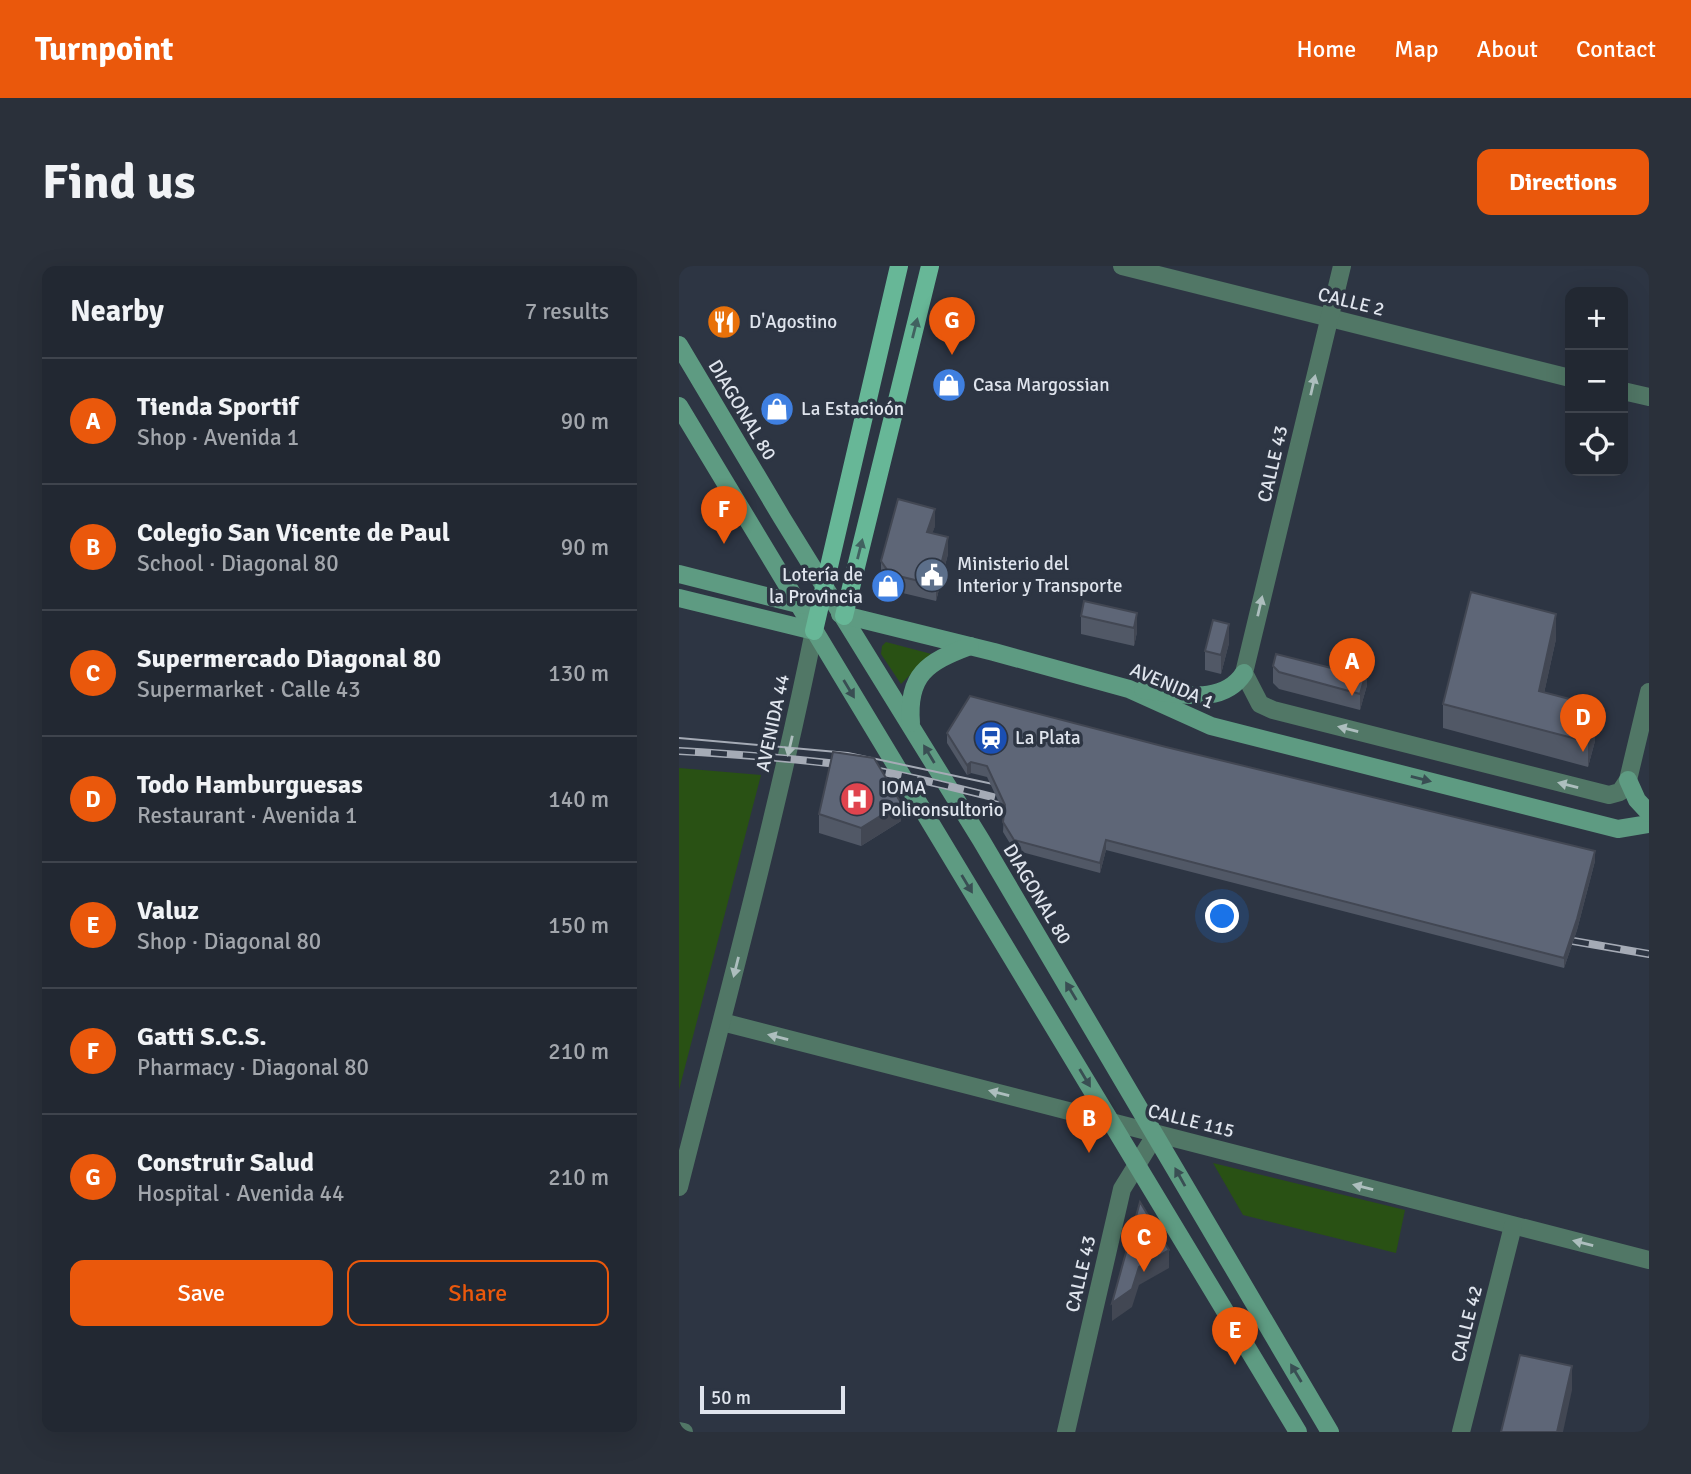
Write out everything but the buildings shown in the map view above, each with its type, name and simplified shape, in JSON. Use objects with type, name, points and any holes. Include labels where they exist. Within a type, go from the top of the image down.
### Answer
[{"type":"main road","name":"AVENIDA 44","points":[[814,631],[899,266]]},
{"type":"main road","points":[[844,616],[930,266]]},
{"type":"main road","name":"DIAGONAL 80","points":[[679,345],[1156,1134],[1330,1432]]},
{"type":"main road","points":[[679,406],[1298,1432]]},
{"type":"main road","name":"AVENIDA 1","points":[[679,574],[970,646],[1129,689],[1211,726],[1618,829],[1649,824]]},
{"type":"main road","points":[[679,598],[814,631]]},
{"type":"main road","points":[[911,725],[911,698],[917,678],[932,665],[970,646]]},
{"type":"main road","points":[[1129,689],[1216,694],[1233,687],[1244,673]]},
{"type":"main road","points":[[1628,780],[1637,800],[1649,813]]},
{"type":"street","name":"CALLE 2","points":[[1122,266],[1565,377]]},
{"type":"street","name":"CALLE 43","points":[[1244,673],[1342,266]]},
{"type":"street","points":[[1628,392],[1649,397]]},
{"type":"street","name":"AVENIDA 44","points":[[679,1187],[790,746],[814,631]]},
{"type":"street","points":[[1244,673],[1260,704],[1273,710],[1605,795],[1621,792],[1628,780],[1649,692]]},
{"type":"street","name":"CALLE 115","points":[[722,1023],[1649,1260]]},
{"type":"street","name":"CALLE 43","points":[[1066,1432],[1122,1189],[1156,1134]]},
{"type":"street","name":"CALLE 42","points":[[1461,1432],[1513,1226]]},
{"type":"green space","points":[[886,642],[939,656],[922,663],[901,684],[881,654],[882,646]]},
{"type":"green space","points":[[679,768],[761,775],[679,1090]]},
{"type":"green space","points":[[1213,1163],[1405,1210],[1396,1253],[1243,1215]]},
{"type":"tram line","points":[[679,738],[848,753],[1007,787]]},
{"type":"railway","points":[[679,751],[844,765],[910,777],[1017,803]]},
{"type":"railway","points":[[1573,941],[1649,954]]},
{"type":"place","name":"D'Agostino","points":[[724,322]]},
{"type":"place","name":"Construir Salud","points":[[952,355]]},
{"type":"place","name":"Casa Margossian","points":[[949,385]]},
{"type":"place","name":"La Estacioón","points":[[777,409]]},
{"type":"place","name":"Gatti S.C.S.","points":[[724,544]]},
{"type":"place","name":"Ministerio del Interior y Transporte","points":[[932,575]]},
{"type":"place","name":"Lotería de la Provincia","points":[[888,586]]},
{"type":"place","name":"Tienda Sportif","points":[[1352,696]]},
{"type":"place","name":"La Plata","points":[[991,738]]},
{"type":"place","name":"Todo Hamburguesas","points":[[1583,752]]},
{"type":"place","name":"IOMA Policonsultorio","points":[[857,799]]},
{"type":"place","name":"Colegio San Vicente de Paul","points":[[1089,1153]]},
{"type":"place","name":"Supermercado Diagonal 80","points":[[1144,1272]]},
{"type":"place","name":"Valuz","points":[[1235,1365]]}]
